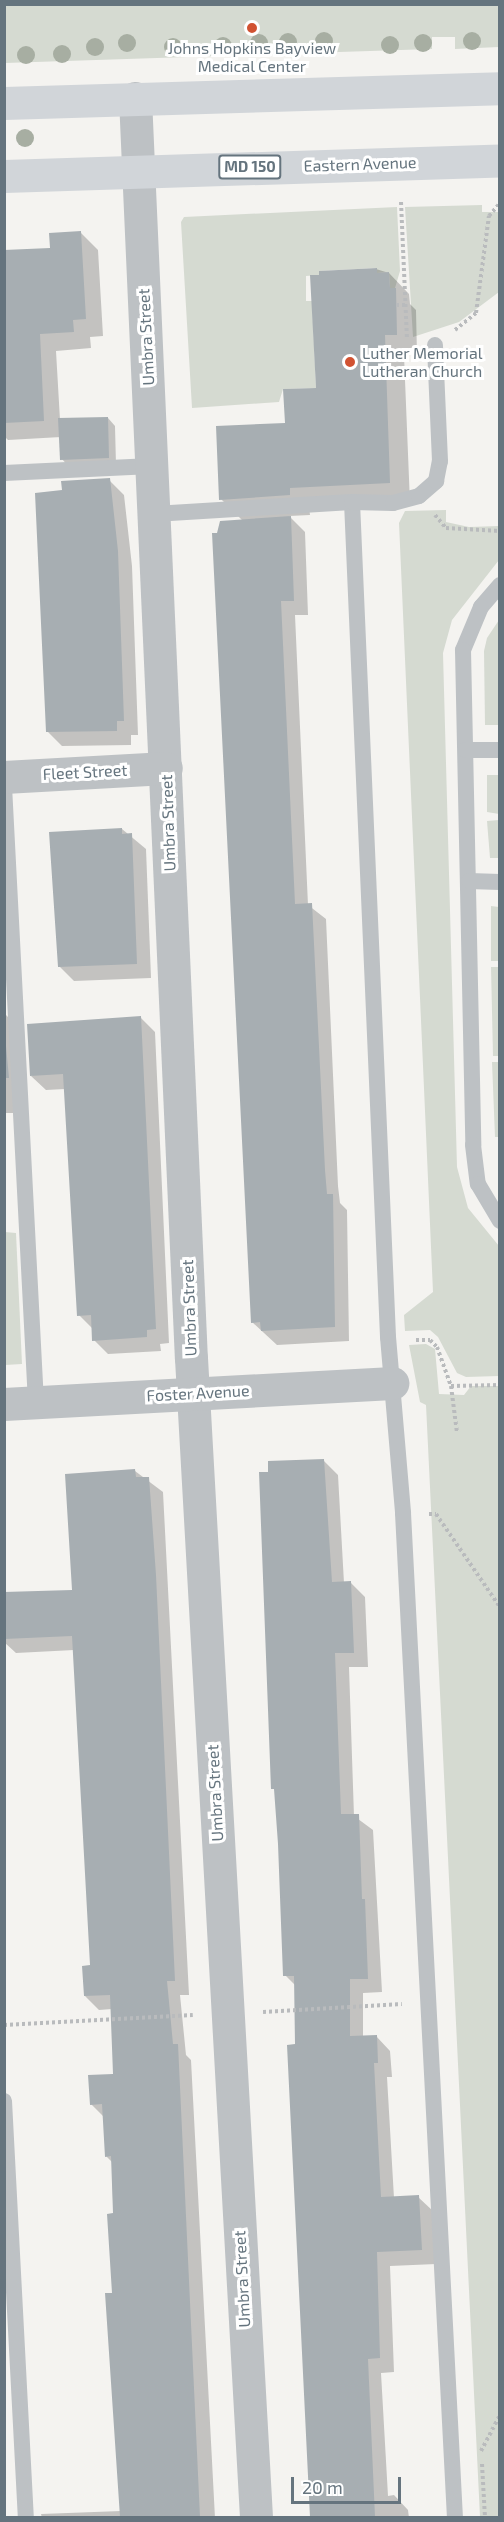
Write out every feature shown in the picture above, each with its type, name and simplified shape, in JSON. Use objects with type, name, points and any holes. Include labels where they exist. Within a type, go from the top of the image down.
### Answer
[{"type":"main road","points":[[4,103],[500,88]]},
{"type":"main road","name":"Eastern Avenue","points":[[4,176],[498,161]]},
{"type":"street","name":"Umbra Street","points":[[135,98],[193,1393],[256,2517]]},
{"type":"street","name":"Fleet Street","points":[[4,777],[166,768]]},
{"type":"street","name":"Foster Avenue","points":[[20,1403],[392,1383]]},
{"type":"lane","points":[[154,514],[352,502],[393,503],[419,496],[436,481],[440,461],[435,345]]},
{"type":"lane","points":[[4,473],[152,466]]},
{"type":"lane","points":[[352,502],[388,1338],[403,1513],[455,2517]]},
{"type":"lane","points":[[500,585],[481,607],[463,650],[473,1145],[478,1184],[500,1221]]},
{"type":"lane","points":[[466,750],[500,750]]},
{"type":"lane","points":[[4,786],[20,1403]]},
{"type":"lane","points":[[469,881],[500,882]]},
{"type":"lane","points":[[4,2101],[26,2517]]},
{"type":"path","points":[[401,202],[407,338]]},
{"type":"path","points":[[435,345],[476,313],[489,216],[500,203]]},
{"type":"path","points":[[396,306],[406,305]]},
{"type":"path","points":[[419,496],[446,528],[500,531]]},
{"type":"path","points":[[388,1338],[433,1342],[451,1386],[457,1433]]},
{"type":"path","points":[[451,1386],[500,1385]]},
{"type":"path","points":[[403,1513],[436,1514],[500,1607]]},
{"type":"path","points":[[485,2517],[481,2449],[500,2415]]},
{"type":"shaded area","name":"Johns Hopkins Bayview Medical Center","points":[[4,5],[499,5],[499,47],[455,49],[455,37],[432,37],[432,49],[5,63]]},
{"type":"shaded area","points":[[482,205],[482,212],[499,212],[499,292],[459,322],[413,337],[405,207]]},
{"type":"shaded area","points":[[397,207],[400,271],[395,288],[390,288],[389,272],[377,273],[376,268],[319,271],[319,275],[306,276],[306,301],[312,301],[316,388],[283,389],[279,402],[192,408],[181,222],[184,217]]},
{"type":"shaded area","points":[[446,510],[446,522],[469,527],[499,526],[499,560],[452,620],[443,653],[457,1167],[468,1208],[499,1246],[499,1376],[466,1377],[457,1373],[438,1337],[430,1330],[405,1331],[404,1315],[433,1292],[399,523],[405,511]]},
{"type":"shaded area","points":[[499,620],[499,725],[485,725],[484,651],[487,638]]},
{"type":"shaded area","points":[[487,775],[499,775],[499,814],[487,812]]},
{"type":"shaded area","points":[[499,820],[499,858],[490,858],[487,821]]},
{"type":"shaded area","points":[[491,906],[499,907],[499,961],[491,961]]},
{"type":"shaded area","points":[[491,967],[499,967],[499,1056],[493,1056]]},
{"type":"shaded area","points":[[492,1062],[499,1062],[499,1137],[495,1137]]},
{"type":"shaded area","points":[[5,1232],[16,1233],[22,1364],[5,1365]]},
{"type":"shaded area","points":[[426,1344],[435,1349],[439,1394],[464,1395],[471,1386],[499,1386],[499,2517],[480,2517],[426,1405],[420,1402],[409,1345]]},
{"type":"building","points":[[81,231],[86,319],[73,320],[74,332],[40,334],[44,421],[4,423],[4,250],[50,248],[49,233]]},
{"type":"building","points":[[377,268],[377,273],[389,272],[390,288],[396,288],[397,335],[385,335],[390,483],[290,488],[290,495],[219,500],[216,426],[285,423],[283,389],[316,388],[310,275],[319,275],[319,271]]},
{"type":"building","points":[[108,417],[109,458],[60,460],[58,418]]},
{"type":"building","points":[[110,478],[118,551],[124,721],[117,721],[117,731],[46,732],[35,493],[62,490],[61,481]]},
{"type":"building","points":[[291,516],[294,601],[281,601],[295,904],[312,903],[325,1170],[327,1194],[333,1194],[335,1327],[261,1331],[260,1322],[251,1323],[212,533],[217,533],[220,521]]},
{"type":"building","points":[[122,828],[122,834],[132,833],[137,964],[58,967],[49,832]]},
{"type":"building","points":[[141,1016],[156,1329],[147,1330],[147,1337],[92,1341],[91,1315],[77,1316],[63,1074],[30,1076],[27,1024]]},
{"type":"building","points":[[4,1025],[9,1078],[4,1078]]},
{"type":"building","points":[[324,1459],[332,1582],[351,1581],[354,1653],[335,1653],[341,1814],[359,1814],[368,1979],[350,1979],[350,2036],[377,2035],[378,2063],[374,2063],[381,2197],[419,2195],[422,2250],[377,2252],[380,2358],[368,2359],[375,2517],[310,2517],[287,2045],[295,2044],[294,1976],[283,1976],[278,1844],[274,1789],[271,1789],[259,1472],[268,1472],[268,1461]]},
{"type":"building","points":[[135,1469],[136,1477],[149,1477],[156,1575],[175,1981],[167,1981],[173,2044],[178,2044],[200,2517],[120,2517],[105,2293],[112,2293],[107,2214],[113,2213],[111,2156],[105,2157],[102,2104],[90,2105],[88,2075],[113,2074],[110,1995],[84,1996],[82,1966],[90,1965],[72,1636],[4,1639],[4,1592],[72,1590],[65,1474]]},
{"type":"place","name":"Johns Hopkins Bayview Medical Center","points":[[252,28]]},
{"type":"place","name":"Luther Memorial Lutheran Church","points":[[350,362]]}]
